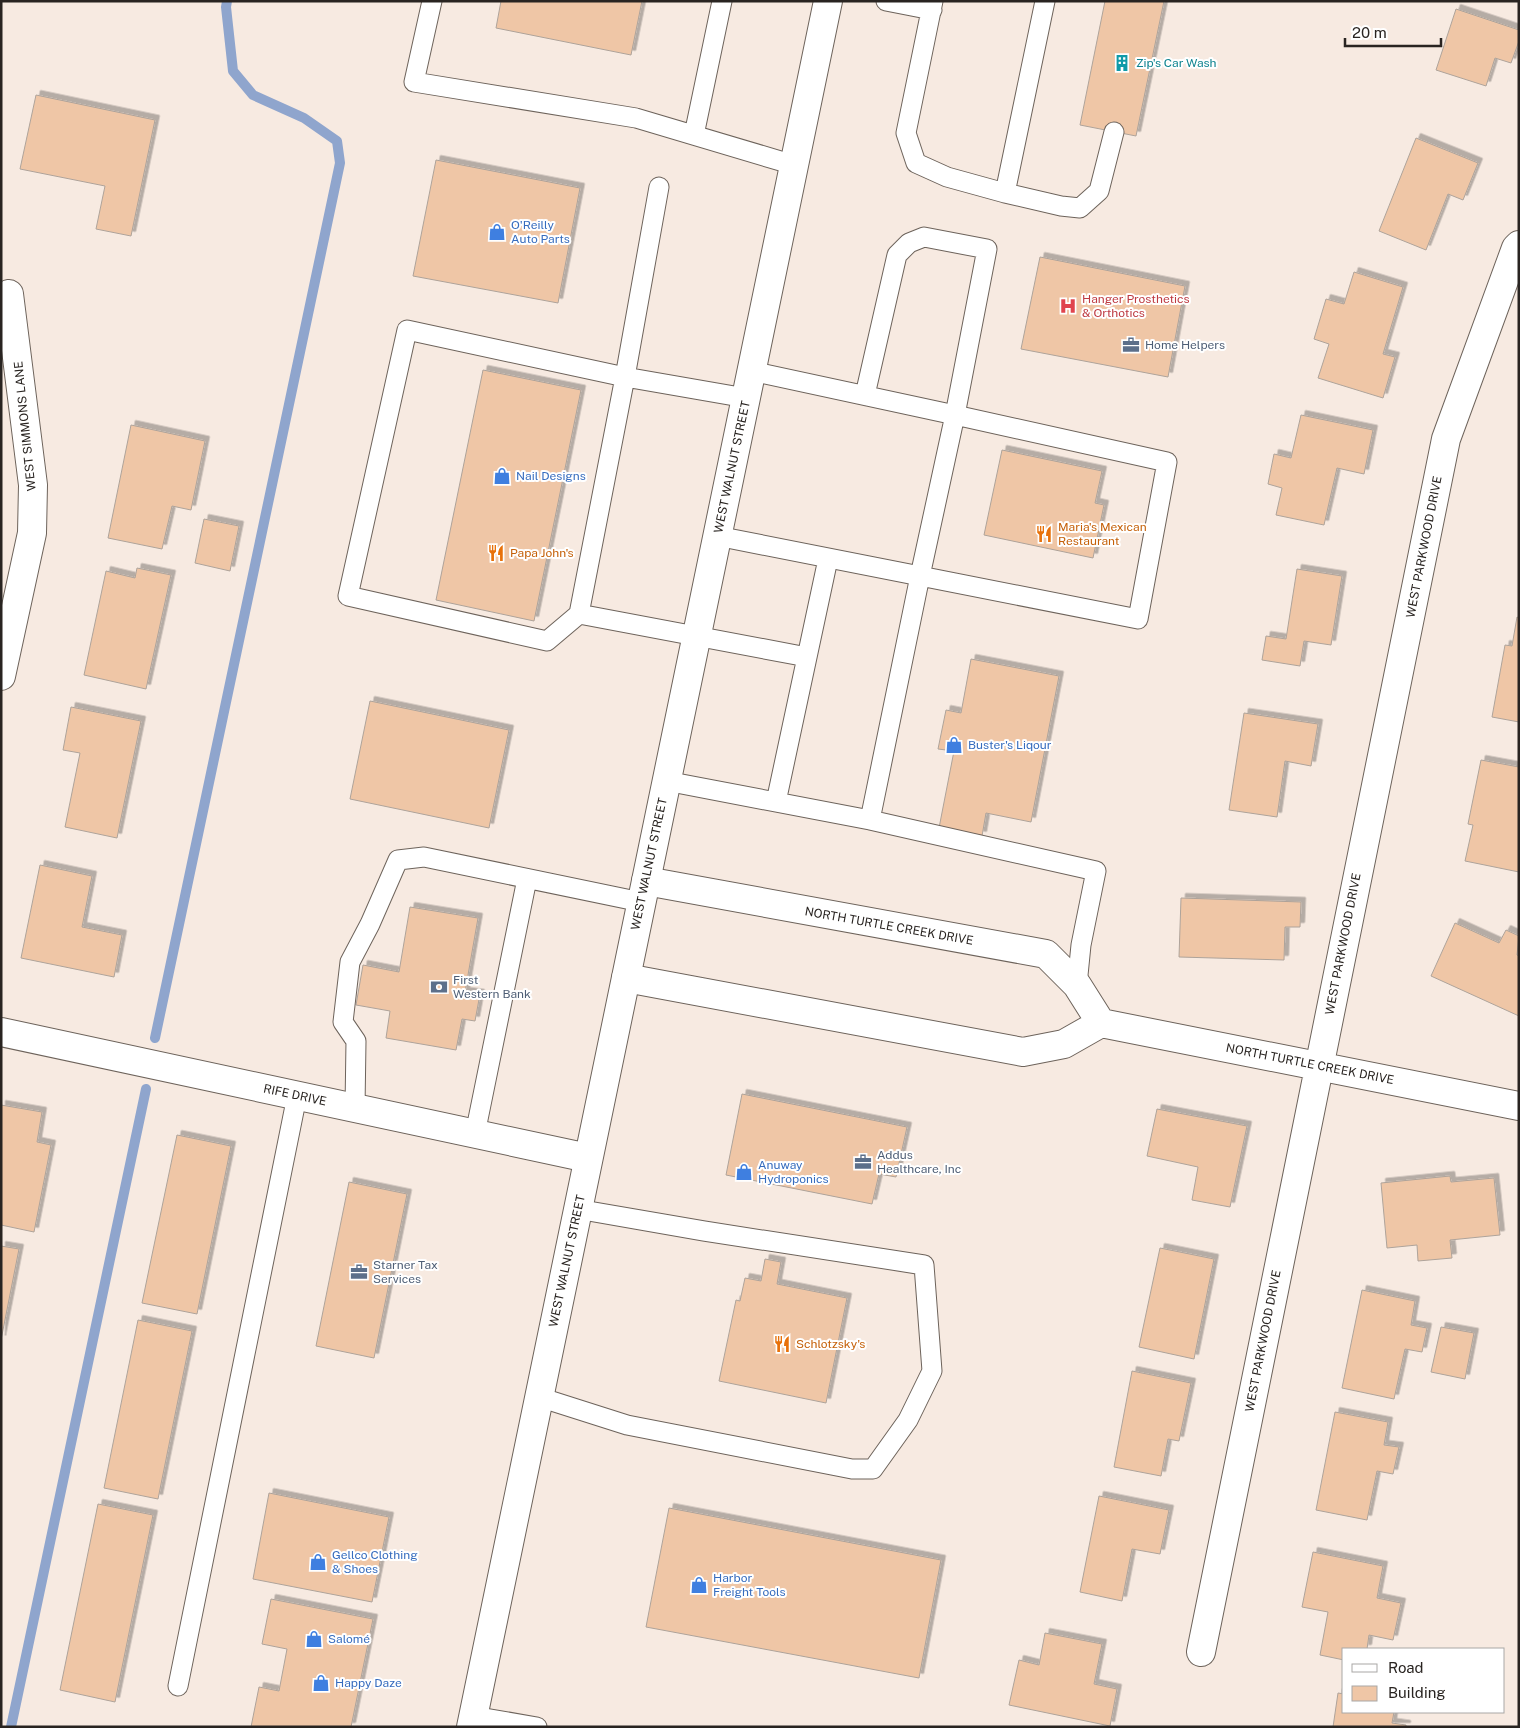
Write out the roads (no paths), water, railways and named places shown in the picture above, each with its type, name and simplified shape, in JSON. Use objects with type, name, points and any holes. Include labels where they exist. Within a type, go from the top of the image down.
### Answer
[{"type":"street","name":"WEST WALNUT STREET","points":[[472,1721],[828,1]]},
{"type":"street","name":"WEST PARKWOOD DRIVE","points":[[1201,1652],[1446,439],[1516,248],[1519,245]]},
{"type":"street","name":"WEST SIMMONS LANE","points":[[1,676],[32,534],[32,485],[9,294]]},
{"type":"street","name":"NORTH TURTLE CREEK DRIVE","points":[[644,891],[1046,954],[1077,985],[1100,1023],[1519,1106]]},
{"type":"street","points":[[626,978],[1023,1052],[1064,1044],[1100,1023]]},
{"type":"street","name":"RIFE DRIVE","points":[[1,1032],[588,1158]]},
{"type":"lane","points":[[432,1],[414,82],[636,118],[794,165]]},
{"type":"lane","points":[[694,135],[722,1]]},
{"type":"lane","points":[[886,1],[933,6],[906,133],[916,163],[947,177],[1005,193],[1060,206],[1080,208],[1099,191],[1114,132]]},
{"type":"lane","points":[[1005,193],[1045,1]]},
{"type":"lane","points":[[659,187],[626,377],[579,614],[547,641],[348,596],[407,330],[626,377],[746,398]]},
{"type":"lane","points":[[865,395],[897,255],[909,243],[924,237],[987,249],[955,415],[870,820]]},
{"type":"lane","points":[[717,536],[1138,619],[1168,462],[751,371]]},
{"type":"lane","points":[[776,802],[828,559]]},
{"type":"lane","points":[[579,614],[807,657]]},
{"type":"lane","points":[[666,781],[870,820],[1096,871],[1081,945],[1077,985]]},
{"type":"lane","points":[[355,1108],[356,1041],[343,1022],[350,962],[370,924],[398,860],[424,857],[527,878],[644,891]]},
{"type":"lane","points":[[475,1134],[527,878]]},
{"type":"lane","points":[[178,1686],[297,1096]]},
{"type":"lane","points":[[539,1397],[627,1425],[852,1469],[873,1469],[908,1420],[932,1371],[924,1265],[577,1210]]},
{"type":"lane","points":[[472,1721],[537,1727]]},
{"type":"waterway","points":[[155,1038],[340,163],[337,141],[304,118],[253,95],[233,71],[226,7],[227,1]]},
{"type":"waterway","points":[[11,1727],[146,1089]]},
{"type":"place","name":"Zip's Car Wash","points":[[1122,63]]},
{"type":"place","name":"O'Reilly Auto Parts","points":[[497,232]]},
{"type":"place","name":"Hanger Prosthetics & Orthotics","points":[[1068,306]]},
{"type":"place","name":"Home Helpers","points":[[1131,345]]},
{"type":"place","name":"Nail Designs","points":[[502,476]]},
{"type":"place","name":"Maria's Mexican Restaurant","points":[[1044,534]]},
{"type":"place","name":"Papa John's","points":[[496,553]]},
{"type":"place","name":"Buster's Liqour","points":[[954,745]]},
{"type":"place","name":"First Western Bank","points":[[439,987]]},
{"type":"place","name":"Addus Healthcare, Inc","points":[[863,1162]]},
{"type":"place","name":"Anuway Hydroponics","points":[[744,1172]]},
{"type":"place","name":"Starner Tax Services","points":[[359,1272]]},
{"type":"place","name":"Schlotzsky's","points":[[782,1344]]},
{"type":"place","name":"Gellco Clothing & Shoes","points":[[318,1562]]},
{"type":"place","name":"Harbor Freight Tools","points":[[699,1585]]},
{"type":"place","name":"Salomé","points":[[314,1639]]},
{"type":"place","name":"Happy Daze","points":[[321,1683]]}]
